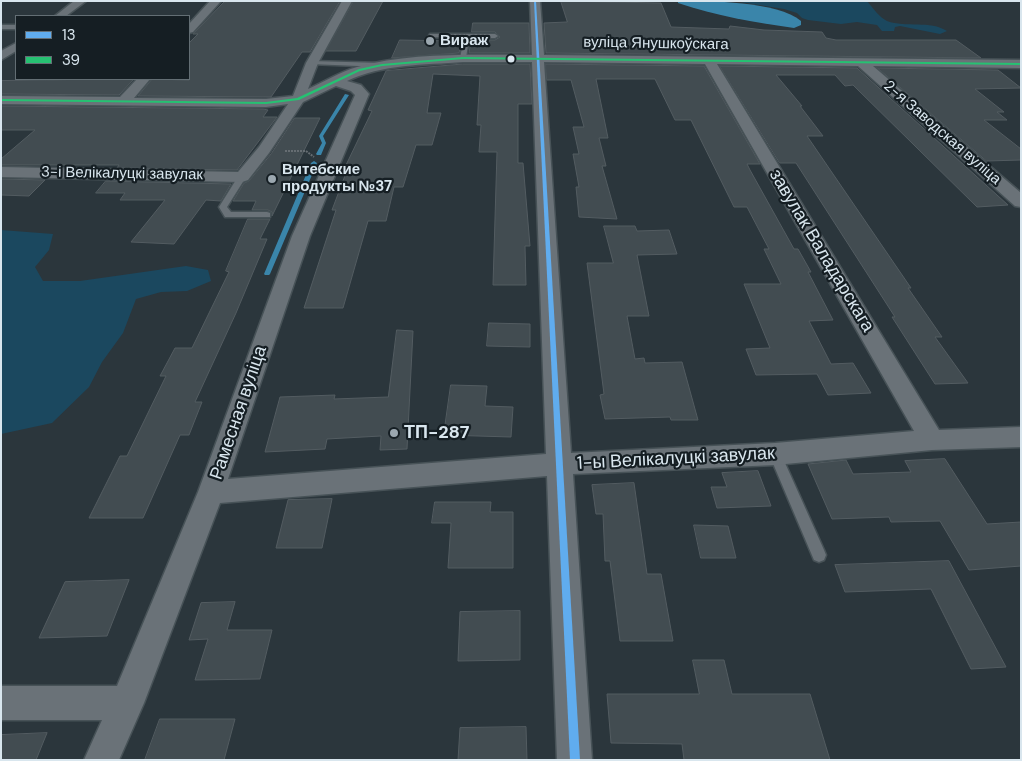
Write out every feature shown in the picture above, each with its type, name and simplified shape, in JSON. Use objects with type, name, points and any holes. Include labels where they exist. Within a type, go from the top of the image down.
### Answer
[{"type":"street","points":[[61,15],[81,1]]},
{"type":"street","points":[[190,29],[216,1]]},
{"type":"street","points":[[242,177],[264,150],[298,99],[312,63],[348,1]]},
{"type":"street","points":[[535,1],[575,760]]},
{"type":"street","points":[[1,57],[15,47]]},
{"type":"street","name":"вуліца Янушкоўскага","points":[[298,99],[359,70],[382,65],[463,58],[539,57],[863,64],[1015,64]]},
{"type":"street","name":"завулак Валадарскага","points":[[709,61],[932,440]]},
{"type":"street","name":"2-я Заводская вуліца","points":[[863,64],[1021,202]]},
{"type":"street","points":[[1015,64],[1021,71]]},
{"type":"street","points":[[122,102],[143,80]]},
{"type":"street","name":"Рамесная вуліца","points":[[101,760],[127,702],[211,492],[302,236],[362,94],[356,88],[335,82]]},
{"type":"street","points":[[1,100],[266,103],[298,99]]},
{"type":"street","name":"3-і Велікалуцкі завулак","points":[[1,172],[242,177]]},
{"type":"street","name":"1-ы Велікалуцкі завулак","points":[[211,492],[559,464],[775,454],[932,440],[1021,437]]},
{"type":"street","points":[[1,703],[127,702]]},
{"type":"lane","points":[[1,27],[15,27]]},
{"type":"lane","points":[[430,36],[496,36]]},
{"type":"lane","points":[[463,58],[467,36]]},
{"type":"lane","points":[[312,63],[382,65]]},
{"type":"lane","points":[[242,177],[223,207],[228,215],[266,215]]},
{"type":"lane","points":[[775,454],[819,555]]},
{"type":"path","points":[[264,150],[306,151],[312,156],[335,158]]},
{"type":"shaded area","points":[[678,1],[724,2],[776,9],[790,14],[801,21],[801,25],[794,28],[735,18],[692,8],[678,3]]},
{"type":"shaded area","points":[[734,1],[867,1],[887,21],[933,26],[947,31],[940,34],[900,26],[895,27],[894,31],[882,31],[877,25],[857,22],[841,24],[808,20],[802,18],[797,13],[784,9]]},
{"type":"shaded area","points":[[1,230],[53,234],[49,250],[35,267],[43,281],[80,281],[186,266],[208,270],[211,281],[187,291],[161,292],[136,299],[123,333],[102,362],[89,387],[52,423],[1,434]]},
{"type":"building","points":[[340,1],[310,52],[302,52],[271,97],[138,96],[151,80],[190,80],[190,42],[198,34],[193,34],[224,2]]},
{"type":"building","points":[[354,1],[383,1],[356,51],[326,51]]},
{"type":"building","points":[[561,1],[661,3],[671,27],[729,29],[730,26],[764,30],[822,32],[826,38],[836,40],[956,40],[981,58],[546,53],[544,23],[567,22]]},
{"type":"building","points":[[473,23],[529,23],[530,53],[469,53],[471,40],[495,40],[500,37],[495,32],[472,32]]},
{"type":"building","points":[[400,40],[462,41],[459,53],[392,58]]},
{"type":"building","points":[[463,64],[530,64],[532,104],[518,104],[518,163],[523,163],[530,246],[525,246],[526,285],[493,285],[497,152],[479,152],[481,125],[477,125],[480,76],[433,74],[427,113],[441,113],[432,145],[416,145],[403,187],[394,187],[386,221],[368,221],[343,308],[304,308],[336,210],[332,210],[349,165],[346,165],[372,111],[368,110],[386,71]]},
{"type":"building","points":[[546,64],[704,66],[760,164],[747,164],[750,170],[794,249],[798,249],[811,272],[808,272],[833,320],[809,321],[831,364],[853,363],[871,393],[828,395],[817,374],[756,375],[746,349],[770,348],[744,284],[781,284],[764,249],[769,249],[747,207],[734,207],[691,120],[675,120],[655,79],[596,79],[608,138],[599,138],[606,166],[602,166],[617,219],[579,217],[576,187],[579,187],[573,154],[579,154],[573,127],[584,127],[571,80],[547,80]]},
{"type":"building","points":[[720,66],[857,68],[1008,205],[977,207],[853,85],[845,86],[835,75],[776,75],[802,106],[800,106],[823,136],[807,136],[911,288],[908,288],[942,337],[935,337],[968,383],[935,384],[892,317],[895,317],[796,163],[780,163]]},
{"type":"building","points":[[878,68],[998,70],[1021,88],[975,89],[1004,112],[997,112],[1007,120],[984,120],[1021,149],[1021,160],[987,161]]},
{"type":"building","points":[[133,80],[119,95],[1,94],[1,81]]},
{"type":"building","points":[[1,106],[263,109],[268,110],[263,117],[277,117],[237,170],[117,168],[119,165],[1,165],[1,159],[35,130],[1,130]]},
{"type":"building","points":[[295,118],[320,118],[272,216],[272,212],[268,210],[252,210],[256,201],[233,201],[244,183],[249,181],[271,154]]},
{"type":"building","points":[[1,179],[45,180],[29,196],[1,195]]},
{"type":"building","points":[[106,181],[231,184],[221,201],[206,200],[174,244],[131,242],[165,200],[120,200],[125,193],[96,193]]},
{"type":"building","points":[[248,219],[270,219],[260,239],[267,239],[236,313],[195,402],[202,402],[189,435],[180,435],[143,518],[89,518],[120,456],[127,456],[166,376],[160,376],[175,348],[192,348],[229,272],[226,271]]},
{"type":"building","points":[[604,226],[635,226],[637,231],[669,230],[677,254],[637,255],[649,316],[627,316],[635,359],[644,358],[645,363],[682,362],[698,420],[671,420],[670,417],[605,419],[600,395],[604,394],[587,263],[613,263]]},
{"type":"building","points":[[489,323],[530,324],[530,347],[487,346]]},
{"type":"building","points":[[397,330],[413,331],[407,449],[380,450],[381,436],[327,439],[325,449],[265,452],[280,397],[335,395],[334,399],[388,397]]},
{"type":"building","points":[[451,385],[487,386],[485,406],[513,407],[511,437],[444,435]]},
{"type":"building","points":[[945,459],[987,524],[1021,522],[1021,566],[969,570],[940,521],[891,522],[889,517],[832,519],[808,464],[846,460],[853,474],[911,472],[905,461]]},
{"type":"building","points":[[758,471],[771,506],[717,508],[711,487],[727,487],[722,473]]},
{"type":"building","points":[[634,483],[647,574],[661,574],[673,641],[620,641],[610,561],[605,561],[603,514],[596,514],[592,485]]},
{"type":"building","points":[[332,499],[322,548],[276,548],[288,500]]},
{"type":"building","points":[[435,502],[491,502],[490,512],[513,512],[513,568],[448,568],[451,523],[432,523]]},
{"type":"building","points":[[694,525],[728,526],[736,558],[701,558]]},
{"type":"building","points":[[949,561],[1006,667],[971,669],[931,589],[845,592],[835,565]]},
{"type":"building","points":[[129,580],[107,636],[39,638],[65,582]]},
{"type":"building","points":[[235,602],[227,630],[272,630],[260,679],[195,680],[208,639],[189,640],[201,603]]},
{"type":"building","points":[[520,611],[520,660],[458,661],[460,612]]},
{"type":"building","points":[[693,660],[724,660],[732,694],[810,694],[830,760],[684,760],[682,744],[611,743],[607,694],[699,694]]},
{"type":"building","points":[[160,719],[235,719],[224,760],[145,760]]},
{"type":"building","points":[[526,727],[527,760],[458,760],[460,728]]},
{"type":"building","points":[[47,733],[36,760],[1,760],[1,735]]},
{"type":"waterway","points":[[319,154],[324,143],[321,136],[347,95]]},
{"type":"waterway","points":[[267,274],[314,163]]},
{"type":"transit line","name":"13","points":[[535,1],[575,760]]},
{"type":"transit line","name":"39","points":[[1,100],[266,103],[298,99],[359,70],[382,65],[463,58],[1021,64]]},
{"type":"place","name":"Вираж","points":[[430,41]]},
{"type":"place","name":"Витебские продукты №37","points":[[272,179]]},
{"type":"place","name":"ТП-287","points":[[394,433]]}]
